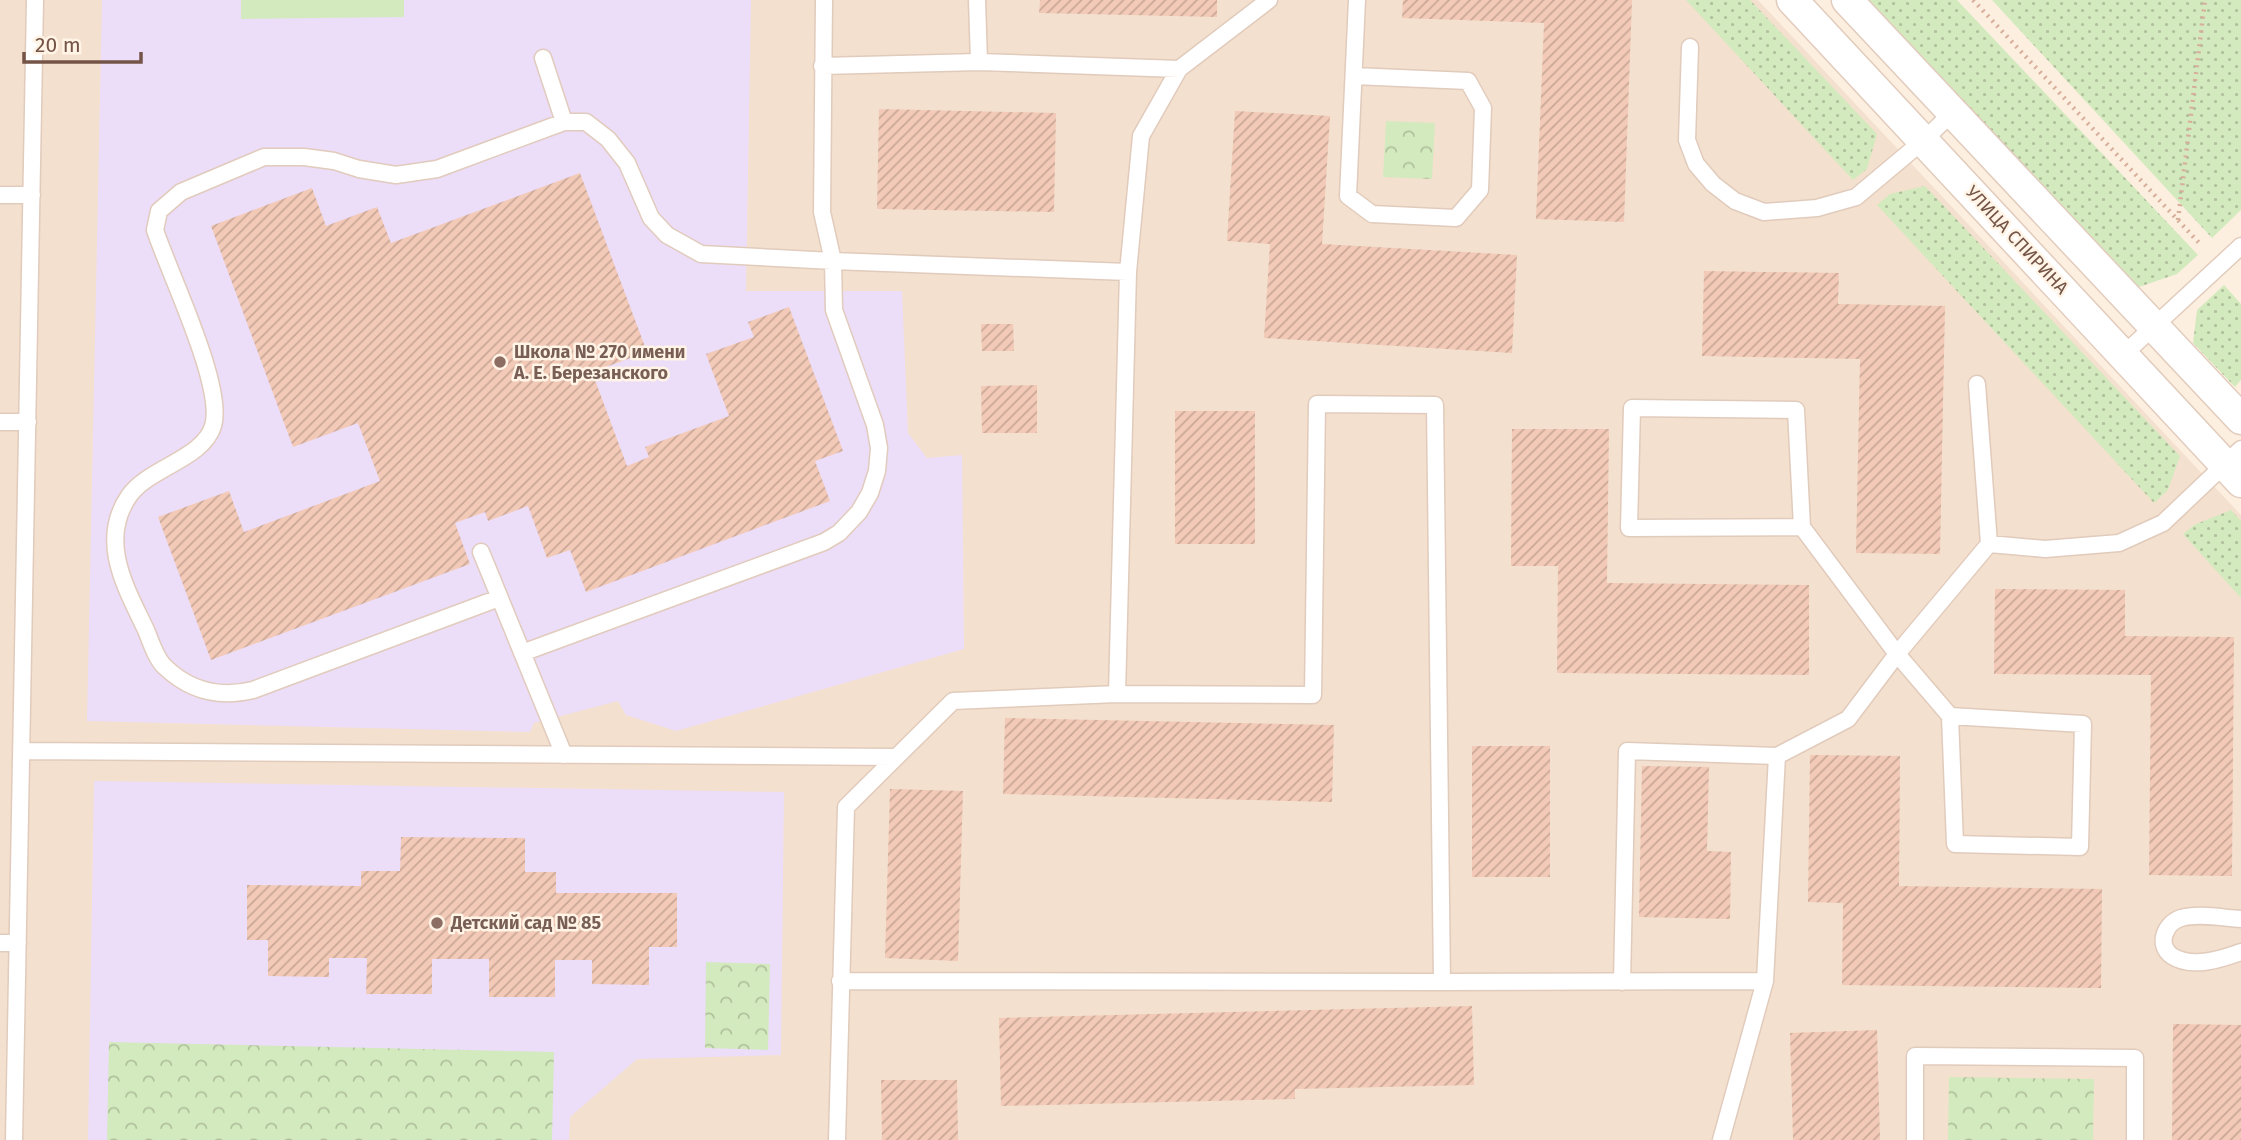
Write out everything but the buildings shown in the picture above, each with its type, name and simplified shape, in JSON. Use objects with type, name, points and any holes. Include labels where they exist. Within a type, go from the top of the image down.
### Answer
[{"type":"street","name":"УЛИЦА СПИРИНА","points":[[1792,0],[2123,355],[2236,465]]},
{"type":"street","points":[[1847,0],[2241,419]]},
{"type":"lane","points":[[14,1140],[35,0]]},
{"type":"lane","points":[[523,653],[824,542],[839,533],[859,512],[870,493],[877,471],[879,448],[875,425],[834,310],[833,261],[822,212],[824,0]]},
{"type":"lane","points":[[977,0],[979,62]]},
{"type":"lane","points":[[1117,694],[1128,272],[1141,136],[1179,69],[1269,0]]},
{"type":"lane","points":[[1354,76],[1468,81],[1483,108],[1480,190],[1456,218],[1373,214],[1348,196],[1357,0]]},
{"type":"lane","points":[[1690,47],[1687,140],[1696,164],[1713,184],[1735,201],[1764,212],[1817,208],[1856,197],[1953,112]]},
{"type":"lane","points":[[543,58],[564,122]]},
{"type":"lane","points":[[822,65],[979,62],[1179,69]]},
{"type":"lane","points":[[499,598],[253,691],[234,695],[213,694],[195,688],[162,665],[124,584],[114,551],[115,531],[129,495],[145,480],[202,444],[213,426],[214,396],[207,368],[155,230],[159,211],[181,192],[264,157],[304,157],[334,161],[359,169],[396,175],[437,169],[564,122],[586,122],[608,139],[626,163],[651,218],[667,235],[701,254],[1128,272]]},
{"type":"lane","points":[[0,195],[32,195]]},
{"type":"lane","points":[[2123,355],[2241,246]]},
{"type":"lane","points":[[1622,982],[1627,751],[1777,756],[1848,719],[1897,654],[1989,544],[1978,384]]},
{"type":"lane","points":[[837,1140],[846,807],[953,701],[1117,694],[1313,695],[1317,404],[1435,405],[1442,982]]},
{"type":"lane","points":[[1802,527],[1629,528],[1632,408],[1796,410],[1802,527],[1897,654],[1950,716],[1955,844],[2080,847],[2083,724],[1950,716]]},
{"type":"lane","points":[[0,422],[28,422]]},
{"type":"lane","points":[[1989,544],[2045,549],[2119,543],[2163,523],[2236,465]]},
{"type":"lane","points":[[481,552],[564,755]]},
{"type":"lane","points":[[22,751],[896,757]]},
{"type":"lane","points":[[1721,1140],[1765,981],[1777,756]]},
{"type":"lane","points":[[2241,919],[2180,918],[2168,927],[2163,937],[2164,947],[2173,956],[2189,961],[2218,960],[2241,952]]},
{"type":"lane","points":[[0,943],[18,943]]},
{"type":"lane","points":[[840,982],[1765,981]]},
{"type":"lane","points":[[1915,1140],[1915,1056],[2135,1058],[2135,1140]]},
{"type":"path","points":[[1973,0],[2220,266]]},
{"type":"path","points":[[2178,221],[2205,0]]},
{"type":"shaded area","points":[[0,0],[1758,0],[2241,515],[2241,1140],[0,1140]]},
{"type":"shaded area","name":"Школа № 270 имени А. Е. Березанского","points":[[102,0],[751,0],[746,291],[902,291],[908,433],[927,458],[962,455],[964,649],[676,731],[626,715],[618,701],[534,723],[530,732],[87,721]]},
{"type":"shaded area","name":"Детский сад № 85","points":[[94,781],[784,792],[781,1055],[637,1059],[570,1117],[569,1140],[88,1140]]},
{"type":"green space","points":[[241,0],[404,0],[404,17],[241,19]]},
{"type":"green space","points":[[1686,0],[1750,0],[1877,134],[1867,169],[1853,180]]},
{"type":"green space","points":[[1869,0],[1957,0],[2198,255],[2177,274],[2139,287]]},
{"type":"green space","points":[[1992,0],[2241,0],[2241,210],[2212,238]]},
{"type":"green space","points":[[1386,121],[1435,123],[1432,179],[1383,177]]},
{"type":"green space","points":[[1925,186],[2180,456],[2168,490],[2154,503],[1877,205],[1890,194]]},
{"type":"green space","points":[[2224,285],[2241,304],[2241,380],[2235,387],[2193,343],[2197,310]]},
{"type":"green space","points":[[2231,510],[2241,521],[2241,598],[2183,534],[2194,525]]},
{"type":"green space","points":[[706,962],[770,964],[768,1050],[705,1048]]},
{"type":"green space","points":[[109,1042],[554,1052],[552,1140],[107,1140]]},
{"type":"green space","points":[[1949,1077],[2094,1079],[2093,1140],[1948,1140]]},
{"type":"place","name":"Школа № 270 имени А. Е. Березанского","points":[[500,362]]},
{"type":"place","name":"Детский сад № 85","points":[[437,923]]}]
